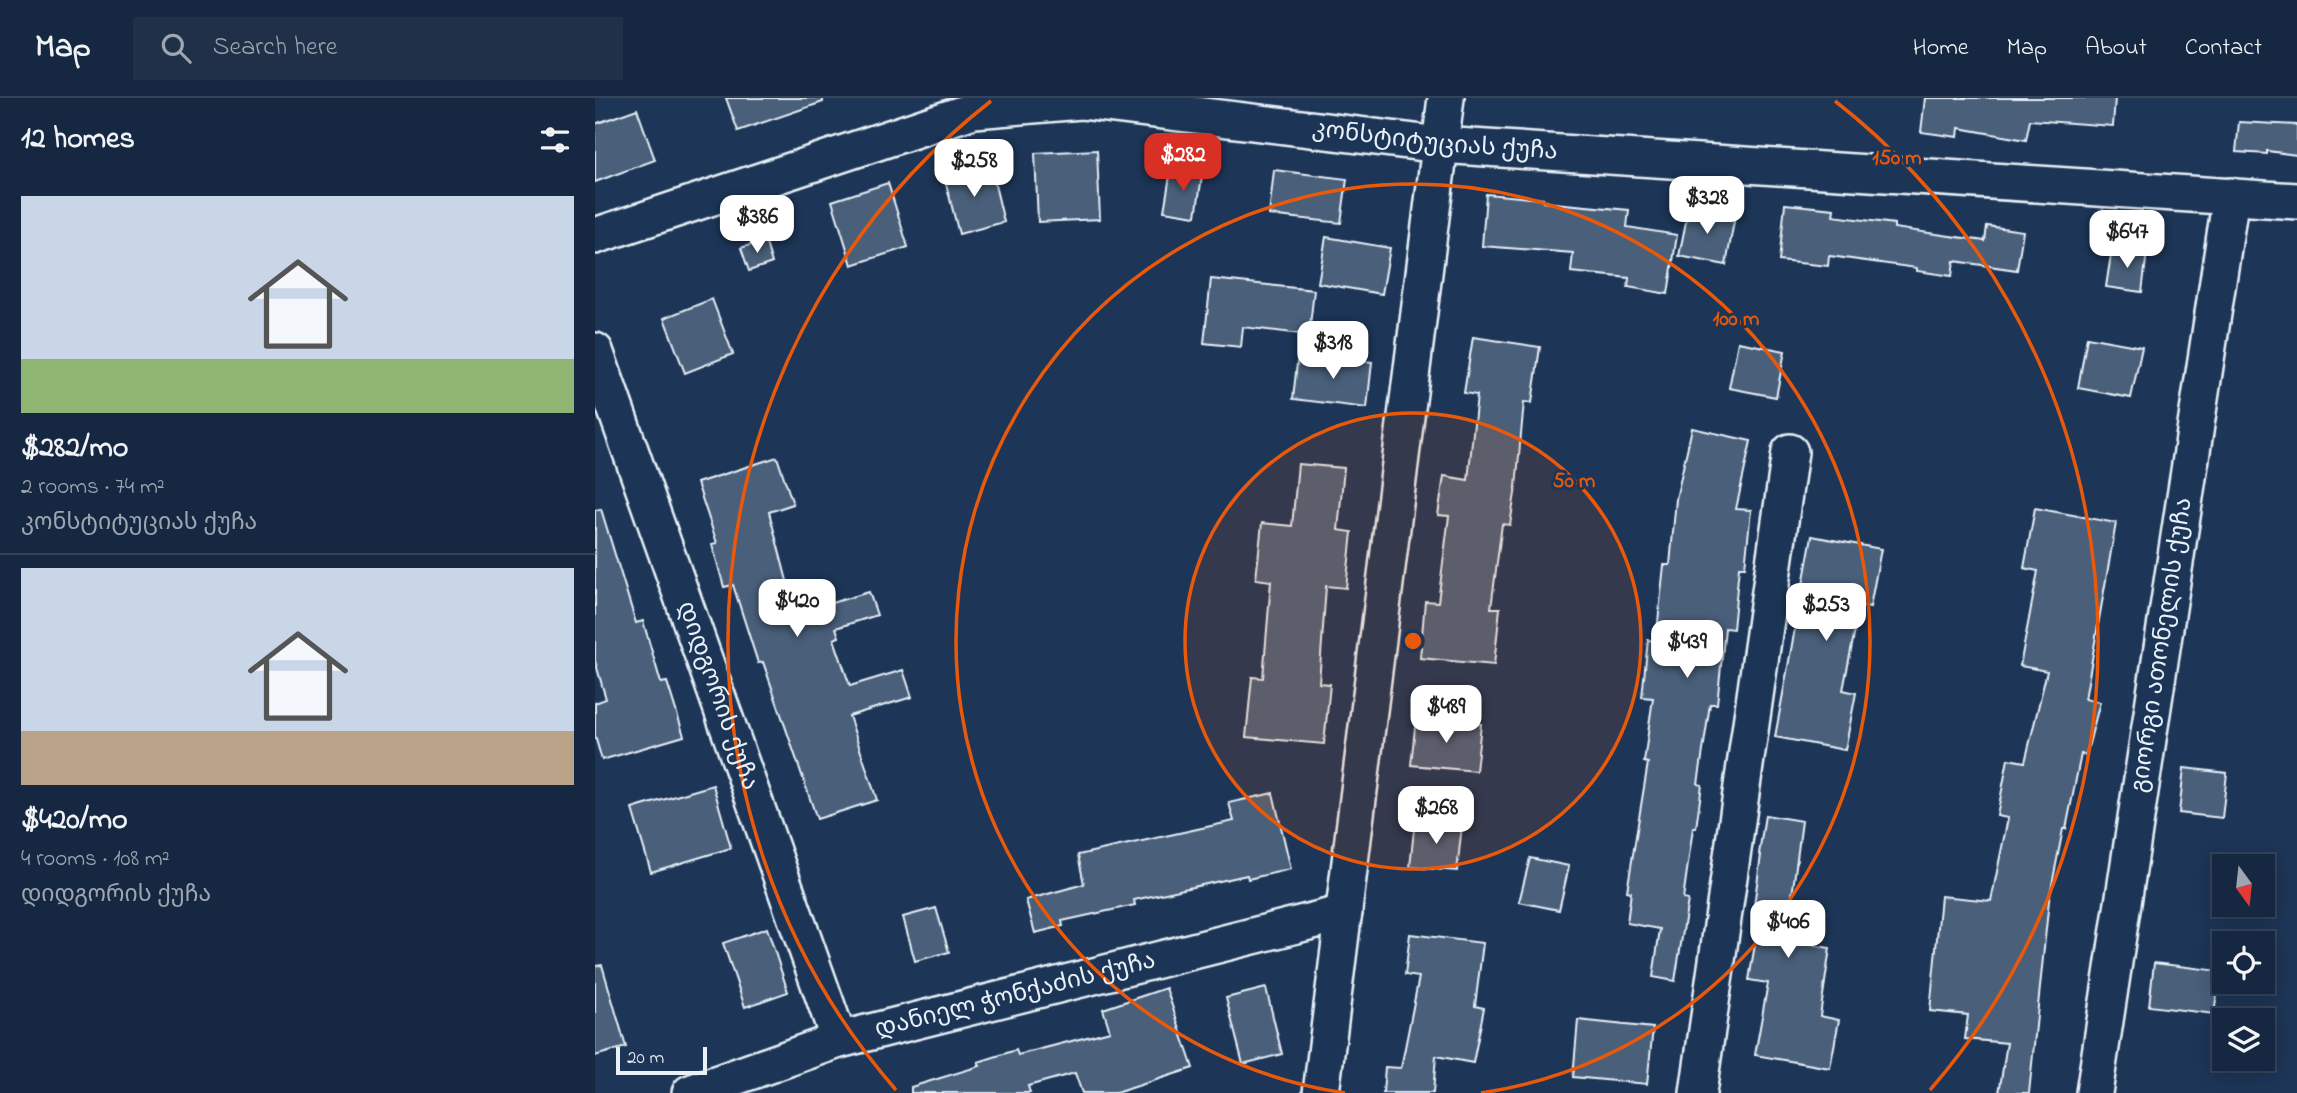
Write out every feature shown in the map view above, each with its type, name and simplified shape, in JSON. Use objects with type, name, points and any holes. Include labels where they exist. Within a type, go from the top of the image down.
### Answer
[{"type":"street","points":[[1321,1093],[1446,98]]},
{"type":"street","name":"კონსტიტუციას ქუჩა","points":[[595,236],[974,110],[1081,101],[1440,145],[2297,201]]},
{"type":"street","name":"გიორგი ათონელის ქუჩა","points":[[2094,1093],[2231,196]]},
{"type":"street","name":"დიდგორის ქუჩა","points":[[595,351],[838,1040]]},
{"type":"street","points":[[1698,1093],[1790,452]]},
{"type":"street","name":"დანიელ ჭონქაძის ქუჩა","points":[[690,1093],[838,1040],[1344,913]]},
{"type":"building","points":[[726,98],[823,98],[823,102],[738,131]]},
{"type":"building","points":[[1925,98],[2115,98],[2113,126],[2030,120],[2026,140],[1959,128],[1958,137],[1921,132]]},
{"type":"building","points":[[637,109],[655,160],[595,182],[595,124]]},
{"type":"building","points":[[2239,122],[2297,125],[2297,155],[2267,151],[2267,154],[2236,152]]},
{"type":"building","points":[[1097,150],[1100,219],[1038,222],[1035,153]]},
{"type":"building","points":[[990,164],[1004,222],[959,234],[944,176]]},
{"type":"building","points":[[1171,170],[1202,176],[1196,216],[1164,211]]},
{"type":"building","points":[[1274,170],[1347,179],[1341,223],[1269,215]]},
{"type":"building","points":[[888,183],[908,247],[852,265],[832,201]]},
{"type":"building","points":[[1486,194],[1629,210],[1627,227],[1677,235],[1668,294],[1628,287],[1629,278],[1571,272],[1573,253],[1482,246]]},
{"type":"building","points":[[1785,204],[1834,209],[1833,216],[1985,241],[1987,226],[2023,231],[2017,270],[1954,261],[1952,276],[1917,271],[1917,268],[1829,256],[1828,266],[1779,261]]},
{"type":"building","points":[[1689,207],[1735,216],[1726,265],[1679,256]]},
{"type":"building","points":[[1326,237],[1390,248],[1382,294],[1318,283]]},
{"type":"building","points":[[765,240],[772,263],[749,271],[741,248]]},
{"type":"building","points":[[2112,248],[2147,252],[2142,292],[2106,287]]},
{"type":"building","points":[[1211,279],[1314,290],[1309,335],[1243,327],[1241,347],[1204,343]]},
{"type":"building","points":[[712,299],[733,354],[685,373],[664,318]]},
{"type":"building","points":[[1473,337],[1540,347],[1532,403],[1524,402],[1510,525],[1502,524],[1491,608],[1500,608],[1494,665],[1420,658],[1425,601],[1438,602],[1449,516],[1438,515],[1444,476],[1468,480],[1477,395],[1464,393]]},
{"type":"building","points":[[2087,337],[2142,347],[2131,398],[2078,388]]},
{"type":"building","points":[[1738,342],[1785,351],[1776,397],[1729,388]]},
{"type":"building","points":[[1298,354],[1372,362],[1367,408],[1293,399]]},
{"type":"building","points":[[1692,428],[1751,441],[1736,509],[1751,510],[1745,567],[1739,567],[1733,629],[1725,628],[1717,704],[1710,704],[1698,784],[1702,785],[1683,899],[1688,900],[1675,981],[1653,977],[1660,929],[1627,923],[1631,892],[1627,891],[1648,763],[1644,762],[1653,698],[1642,697],[1648,640],[1656,641],[1664,565],[1670,565],[1676,499]]},
{"type":"building","points":[[777,457],[793,504],[769,512],[792,600],[823,589],[828,604],[869,592],[877,615],[836,628],[839,637],[834,639],[850,686],[903,670],[912,697],[849,716],[877,800],[817,819],[763,662],[758,663],[733,585],[724,587],[712,544],[717,543],[697,483]]},
{"type":"building","points":[[1298,464],[1344,468],[1338,530],[1352,532],[1346,588],[1326,586],[1319,683],[1330,684],[1324,744],[1246,737],[1252,677],[1263,678],[1271,581],[1256,579],[1262,523],[1292,526]]},
{"type":"building","points":[[2035,508],[2116,523],[2085,699],[2100,702],[2086,755],[2081,754],[2049,900],[2029,1093],[1999,1093],[2007,1043],[1965,1039],[1968,1015],[1930,1011],[1941,896],[1991,901],[2008,818],[1997,816],[2008,759],[2025,762],[2047,671],[2020,666],[2038,571],[2024,568]]},
{"type":"building","points":[[601,509],[636,623],[643,621],[661,683],[667,682],[684,736],[602,760],[595,736],[595,703],[606,699],[595,661],[595,510]]},
{"type":"building","points":[[1812,536],[1881,549],[1870,607],[1860,605],[1843,690],[1856,693],[1845,750],[1775,737]]},
{"type":"building","points":[[1416,718],[1481,724],[1476,771],[1411,765]]},
{"type":"building","points":[[2184,768],[2227,773],[2222,818],[2179,813]]},
{"type":"building","points":[[713,785],[731,848],[651,872],[632,809]]},
{"type":"building","points":[[1273,793],[1291,869],[1248,879],[1247,875],[1134,900],[1135,905],[1062,921],[1063,926],[1035,933],[1026,900],[1084,884],[1078,855],[1234,821],[1229,803]]},
{"type":"building","points":[[1765,815],[1802,821],[1786,941],[1830,948],[1820,1016],[1839,1020],[1830,1068],[1755,1055],[1768,983],[1749,980],[1760,914],[1753,913]]},
{"type":"building","points":[[1415,820],[1462,825],[1457,871],[1410,867]]},
{"type":"building","points":[[1530,858],[1569,866],[1559,910],[1519,902]]},
{"type":"building","points":[[936,908],[949,952],[915,961],[903,917]]},
{"type":"building","points":[[767,928],[788,992],[745,1007],[723,943]]},
{"type":"building","points":[[1410,934],[1483,943],[1475,1006],[1484,1008],[1473,1063],[1436,1056],[1433,1093],[1383,1093],[1385,1067],[1401,1068],[1419,977],[1405,975]]},
{"type":"building","points":[[2154,963],[2212,970],[2212,994],[2217,994],[2212,1014],[2149,1006]]},
{"type":"building","points":[[602,965],[626,1047],[595,1056],[595,966]]},
{"type":"building","points":[[1166,988],[1193,1068],[1116,1093],[1082,1093],[1075,1073],[1028,1086],[1030,1093],[911,1093],[911,1087],[980,1066],[978,1062],[1016,1050],[1018,1055],[1110,1031],[1103,1009]]},
{"type":"building","points":[[1266,988],[1282,1054],[1243,1064],[1226,998]]},
{"type":"building","points":[[1578,1020],[1653,1028],[1647,1084],[1573,1077]]}]
